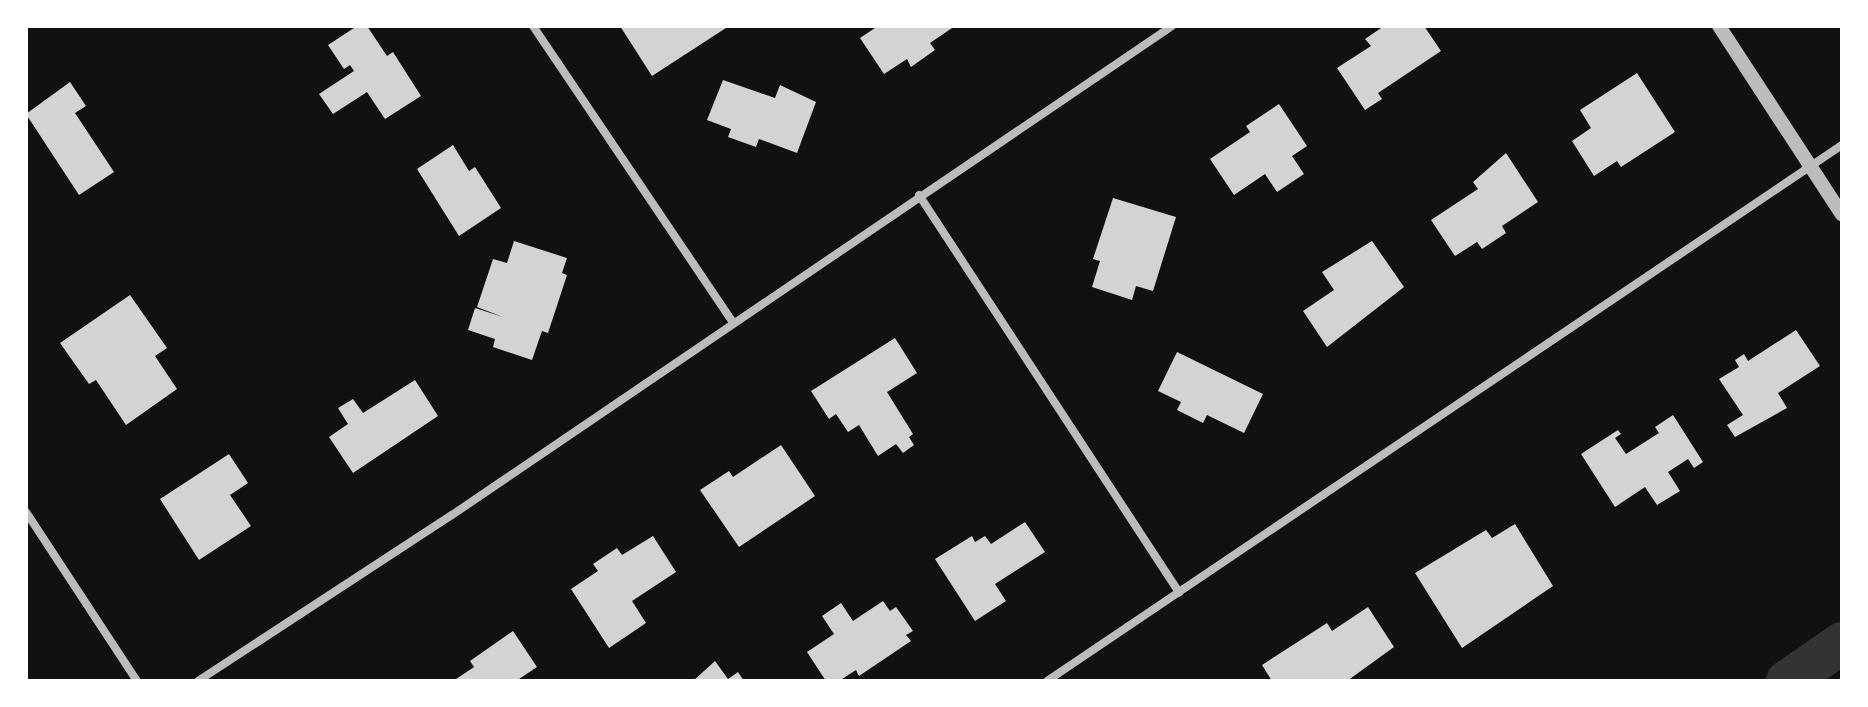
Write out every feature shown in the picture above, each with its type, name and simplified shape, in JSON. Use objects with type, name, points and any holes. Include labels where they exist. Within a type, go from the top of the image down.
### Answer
[{"type":"street","points":[[533,26],[733,323]]},
{"type":"street","points":[[198,681],[1172,26]]},
{"type":"street","points":[[1719,26],[1842,215]]},
{"type":"street","points":[[1047,681],[1842,145]]},
{"type":"street","points":[[919,195],[1179,592]]},
{"type":"street","points":[[26,512],[137,681]]},
{"type":"building","points":[[357,26],[367,26],[387,56],[393,52],[421,96],[385,119],[367,92],[333,114],[319,94],[354,71],[350,65],[344,69],[328,45]]},
{"type":"building","points":[[620,26],[729,26],[652,76]]},
{"type":"building","points":[[878,26],[955,26],[930,43],[935,50],[911,67],[907,59],[884,74],[860,38]]},
{"type":"building","points":[[1384,26],[1424,26],[1441,51],[1378,93],[1382,99],[1365,110],[1337,68],[1371,46],[1365,39]]},
{"type":"building","points":[[1637,73],[1675,132],[1621,167],[1617,161],[1594,176],[1572,141],[1591,128],[1580,110]]},
{"type":"building","points":[[723,80],[775,98],[780,85],[816,102],[797,153],[759,139],[756,147],[728,137],[731,129],[707,120]]},
{"type":"building","points":[[70,82],[86,106],[75,113],[114,172],[79,195],[26,114]]},
{"type":"building","points":[[1279,104],[1307,146],[1292,156],[1304,174],[1277,192],[1265,174],[1234,195],[1210,159],[1250,132],[1246,126]]},
{"type":"building","points":[[453,145],[469,171],[475,167],[501,208],[459,236],[417,169]]},
{"type":"building","points":[[1506,153],[1538,202],[1502,226],[1506,233],[1482,249],[1477,242],[1455,256],[1431,220],[1478,189],[1473,182]]},
{"type":"building","points":[[1113,198],[1176,217],[1153,291],[1136,286],[1132,300],[1092,287],[1100,261],[1093,259]]},
{"type":"building","points":[[514,241],[567,258],[562,273],[567,275],[548,333],[542,331],[532,360],[493,347],[495,339],[468,330],[475,308],[503,317],[477,307],[493,259],[507,263]]},
{"type":"building","points":[[1372,241],[1404,287],[1327,347],[1303,311],[1334,290],[1322,272]]},
{"type":"building","points":[[130,295],[167,348],[155,356],[177,389],[126,425],[96,380],[89,384],[60,343]]},
{"type":"building","points":[[1796,330],[1820,366],[1778,393],[1787,408],[1735,437],[1727,425],[1743,415],[1719,379],[1739,367],[1735,360],[1744,354],[1748,361]]},
{"type":"building","points":[[895,338],[917,373],[887,392],[913,434],[909,437],[914,445],[903,453],[896,444],[878,456],[859,425],[848,432],[836,414],[829,419],[811,391]]},
{"type":"building","points":[[1177,352],[1263,394],[1244,433],[1207,415],[1203,423],[1177,410],[1181,402],[1158,391]]},
{"type":"building","points":[[415,380],[438,416],[353,473],[329,437],[348,424],[338,408],[353,399],[363,413]]},
{"type":"building","points":[[1673,415],[1703,462],[1694,468],[1688,459],[1668,472],[1680,491],[1657,505],[1645,487],[1615,507],[1581,454],[1618,430],[1621,434],[1615,438],[1626,454],[1659,433],[1655,427]]},
{"type":"building","points":[[781,445],[815,496],[739,547],[700,490],[729,471],[733,477]]},
{"type":"building","points":[[229,454],[248,483],[230,495],[251,526],[199,560],[160,499]]},
{"type":"building","points":[[1025,522],[1045,552],[995,584],[1006,601],[975,621],[935,559],[972,536],[975,542],[985,536],[991,544]]},
{"type":"building","points":[[1515,524],[1553,586],[1462,648],[1415,573],[1486,530],[1492,538]]},
{"type":"building","points":[[653,536],[676,572],[632,601],[646,623],[609,648],[571,589],[598,571],[593,564],[617,548],[622,555]]},
{"type":"building","points":[[883,601],[890,611],[896,607],[913,631],[906,635],[911,641],[859,676],[856,670],[839,681],[826,681],[807,652],[834,634],[822,616],[841,603],[853,621]]},
{"type":"building","points":[[1368,607],[1394,647],[1347,681],[1272,681],[1262,665],[1327,623],[1332,631]]},
{"type":"building","points":[[513,631],[537,667],[516,681],[453,681],[474,667],[470,661]]},
{"type":"building","points":[[715,661],[728,679],[738,672],[744,681],[693,681]]},
{"type":"waterway","points":[[1787,681],[1842,643]]}]
